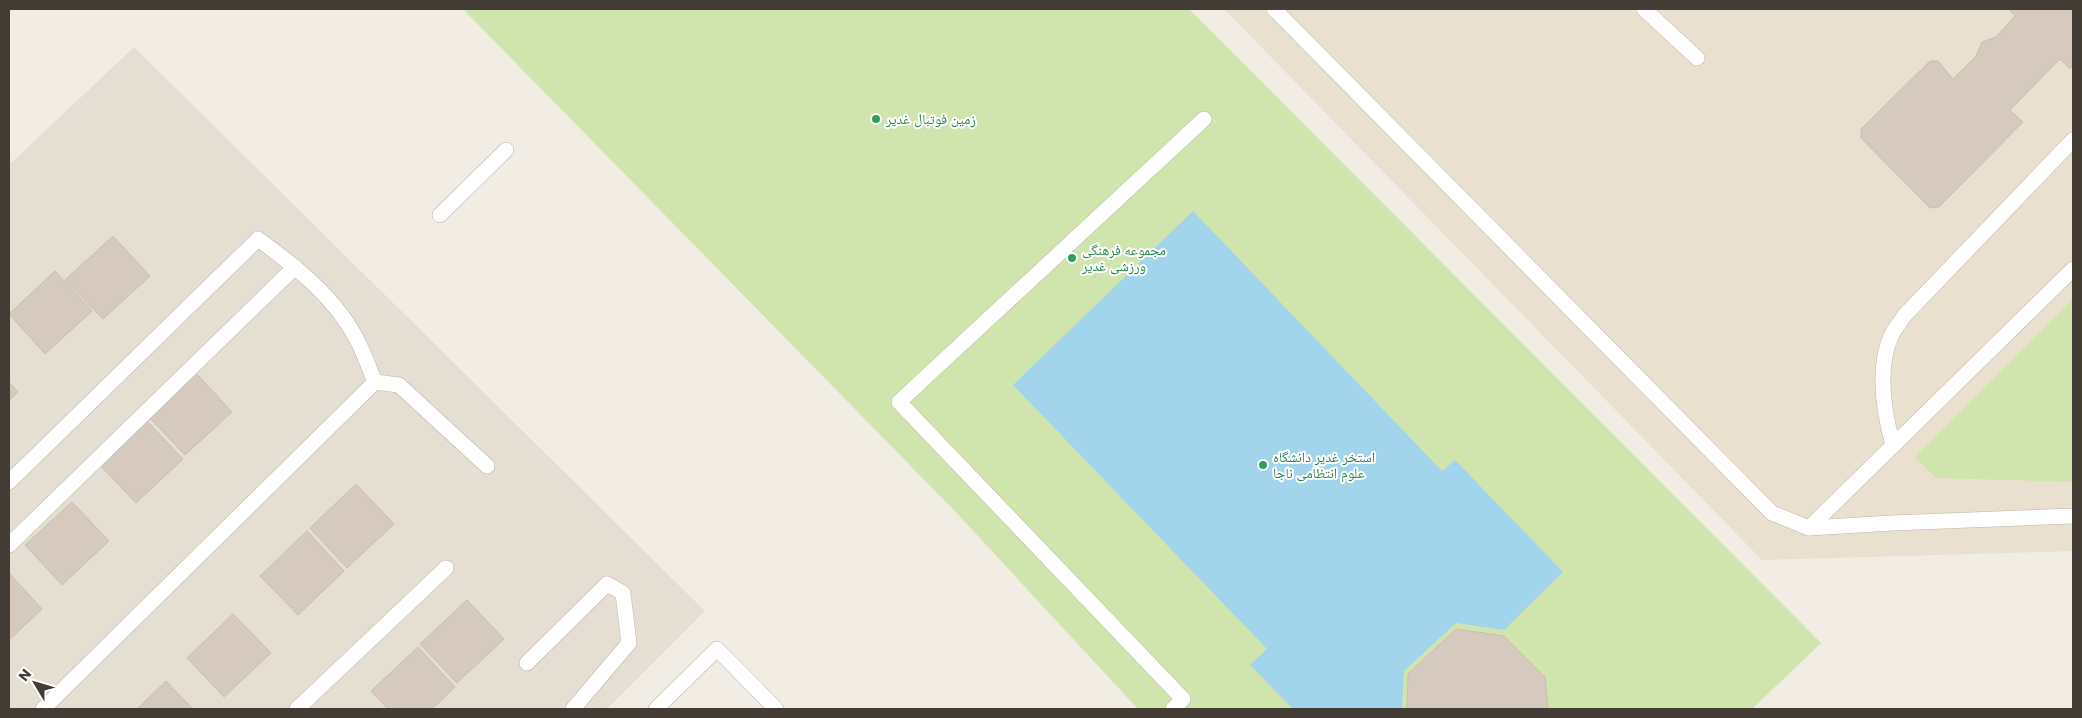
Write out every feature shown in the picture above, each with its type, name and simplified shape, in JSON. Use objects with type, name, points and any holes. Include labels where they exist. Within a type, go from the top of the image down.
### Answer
[{"type":"lane","points":[[1274,9],[1772,513],[1809,528],[2073,516]]},
{"type":"lane","points":[[1644,9],[1697,58]]},
{"type":"lane","points":[[1173,709],[1183,699],[899,402],[1204,119]]},
{"type":"lane","points":[[1893,446],[1883,391],[1884,365],[1891,337],[1904,316],[2073,140]]},
{"type":"lane","points":[[440,215],[506,150]]},
{"type":"lane","points":[[9,482],[258,239],[295,267],[325,295],[357,338],[376,382]]},
{"type":"lane","points":[[9,545],[295,267]]},
{"type":"lane","points":[[1809,528],[2073,268]]},
{"type":"lane","points":[[376,382],[399,385],[487,466]]},
{"type":"lane","points":[[43,709],[376,382]]},
{"type":"lane","points":[[297,709],[446,568]]},
{"type":"lane","points":[[528,663],[607,584],[623,593],[629,642],[573,709]]},
{"type":"lane","points":[[656,709],[717,649],[776,709]]},
{"type":"shaded area","points":[[1224,9],[2073,9],[2073,551],[1762,560]]},
{"type":"shaded area","points":[[134,47],[705,611],[607,709],[9,709],[9,165]]},
{"type":"green space","name":"مجموعه فرهنگی ورزشی غدیر","points":[[463,9],[1189,9],[1821,643],[1752,709],[1138,709],[951,507]]},
{"type":"green space","points":[[2073,299],[2073,482],[1936,478],[1915,457]]},
{"type":"water","name":"استخر غدیر دانشگاه علوم انتظامی ناجا","points":[[1193,211],[1442,471],[1455,460],[1563,572],[1504,630],[1456,623],[1404,671],[1402,709],[1293,709],[1250,665],[1267,649],[1013,385]]},
{"type":"building","points":[[2009,9],[2073,9],[2073,67],[2069,68],[2060,59],[2010,110],[2023,122],[1939,207],[1930,208],[1861,138],[1861,129],[1930,61],[1938,61],[1953,79],[1976,56],[1982,42],[1996,37],[2015,16]]},
{"type":"building","points":[[113,236],[150,276],[103,319],[65,280]]},
{"type":"building","points":[[55,271],[92,311],[45,354],[9,314]]},
{"type":"building","points":[[195,372],[232,412],[185,455],[148,416]]},
{"type":"building","points":[[9,382],[18,392],[9,401]]},
{"type":"building","points":[[145,419],[183,459],[136,503],[99,464]]},
{"type":"building","points":[[356,484],[394,524],[347,568],[310,528]]},
{"type":"building","points":[[72,502],[109,541],[62,585],[25,545]]},
{"type":"building","points":[[307,531],[344,571],[298,615],[260,576]]},
{"type":"building","points":[[9,573],[42,609],[9,640]]},
{"type":"building","points":[[467,600],[504,639],[457,683],[420,644]]},
{"type":"building","points":[[233,614],[271,653],[224,697],[187,658]]},
{"type":"building","points":[[1456,629],[1504,636],[1545,677],[1548,709],[1407,709],[1408,674]]},
{"type":"building","points":[[418,647],[455,687],[432,709],[388,709],[371,691]]},
{"type":"building","points":[[166,681],[193,709],[137,709]]},
{"type":"place","name":"زمین فوتبال غدیر","points":[[876,119]]},
{"type":"place","name":"مجموعه فرهنگی ورزشی غدیر","points":[[1072,258]]},
{"type":"place","name":"استخر غدیر دانشگاه علوم انتظامی ناجا","points":[[1263,465]]}]
